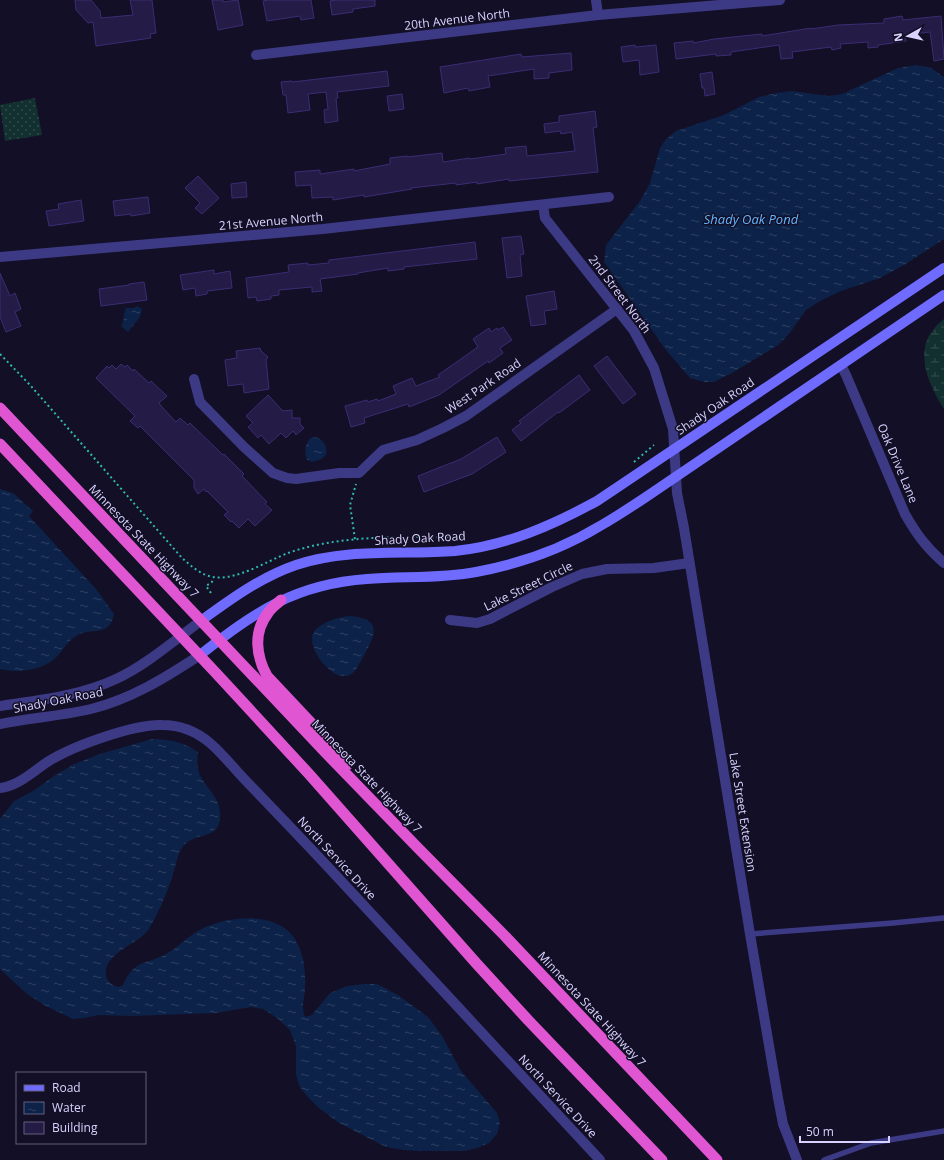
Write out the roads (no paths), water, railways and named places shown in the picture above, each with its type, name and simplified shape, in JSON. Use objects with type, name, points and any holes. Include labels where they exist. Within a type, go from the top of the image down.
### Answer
[{"type":"highway","name":"Minnesota State Highway 7","points":[[0,408],[418,848],[509,940],[717,1160]]},
{"type":"highway","points":[[0,444],[200,655],[309,774],[528,1020],[662,1160]]},
{"type":"highway","points":[[281,600],[268,613],[258,634],[258,651],[262,667],[267,676],[314,726],[418,848]]},
{"type":"main road","name":"Shady Oak Road","points":[[202,620],[239,594],[263,580],[280,571],[308,562],[332,556],[353,554],[433,552],[473,548],[500,543],[548,527],[597,501],[944,268]]},
{"type":"main road","name":"Shady Oak Road","points":[[200,655],[246,620],[281,600],[314,588],[340,582],[367,579],[448,576],[488,569],[531,558],[600,527],[944,295]]},
{"type":"street","points":[[596,0],[598,15]]},
{"type":"street","name":"20th Avenue North","points":[[256,55],[598,15],[780,0]]},
{"type":"street","name":"21st Avenue North","points":[[0,257],[323,229],[609,197]]},
{"type":"street","name":"2nd Street North","points":[[543,205],[545,218],[634,331],[654,368],[673,429],[675,477]]},
{"type":"street","name":"West Park Road","points":[[194,379],[200,402],[262,465],[273,473],[286,478],[296,479],[339,473],[360,473],[383,450],[417,440],[466,416],[617,309]]},
{"type":"street","name":"Oak Drive Lane","points":[[841,365],[916,534],[944,563]]},
{"type":"street","name":"Lake Street Extension","points":[[675,477],[750,934],[784,1124],[792,1150],[797,1160]]},
{"type":"street","name":"Lake Street Circle","points":[[450,620],[477,623],[484,621],[569,579],[593,571],[621,568],[654,568],[689,563]]},
{"type":"street","name":"Shady Oak Road","points":[[0,706],[62,696],[101,685],[134,669],[202,620]]},
{"type":"street","name":"Shady Oak Road","points":[[0,724],[90,709],[112,703],[154,684],[200,655]]},
{"type":"street","name":"North Service Drive","points":[[0,788],[20,782],[50,760],[70,750],[133,729],[150,725],[163,725],[180,727],[194,732],[210,743],[245,779],[600,1160]]},
{"type":"lane","points":[[750,934],[944,918]]},
{"type":"lane","points":[[824,1160],[871,1143],[944,1131]]},
{"type":"water","name":"Shady Oak Pond","points":[[917,65],[931,68],[944,77],[944,239],[904,265],[880,278],[841,291],[820,301],[806,310],[789,334],[778,345],[732,373],[714,382],[704,382],[690,378],[666,350],[604,262],[606,245],[640,201],[650,183],[660,148],[666,139],[676,131],[724,115],[759,97],[792,91],[828,96],[842,94],[898,68]]},
{"type":"water","points":[[137,306],[142,309],[140,317],[128,332],[121,326],[125,310],[126,308],[134,308]]},
{"type":"water","points":[[312,437],[320,439],[325,444],[327,451],[323,458],[312,462],[307,460],[305,451],[308,442]]},
{"type":"water","points":[[0,489],[13,493],[33,511],[29,516],[96,589],[114,614],[112,622],[108,627],[99,631],[82,633],[76,636],[69,641],[53,660],[35,669],[13,671],[0,669]]},
{"type":"water","points":[[349,616],[360,617],[367,620],[372,624],[374,629],[368,649],[356,669],[351,674],[345,676],[333,672],[322,663],[315,650],[312,638],[313,633],[321,625]]},
{"type":"water","points":[[152,739],[176,742],[198,752],[197,762],[199,773],[217,801],[220,812],[220,822],[217,828],[212,832],[193,839],[182,848],[156,917],[143,935],[122,950],[110,961],[107,967],[106,975],[109,981],[118,987],[123,985],[127,977],[137,967],[168,953],[194,933],[208,926],[220,922],[246,918],[272,922],[283,927],[292,935],[302,954],[305,976],[303,1006],[305,1017],[312,1015],[330,993],[347,986],[377,984],[398,995],[428,1017],[442,1036],[461,1071],[497,1113],[500,1123],[497,1134],[489,1143],[465,1151],[404,1150],[386,1147],[339,1123],[319,1108],[300,1087],[296,1075],[296,1046],[290,1030],[277,1018],[263,1009],[251,1007],[216,1013],[130,1016],[99,1015],[73,1019],[46,1006],[27,994],[0,969],[0,819],[14,801],[33,791],[74,764],[100,754]]}]
